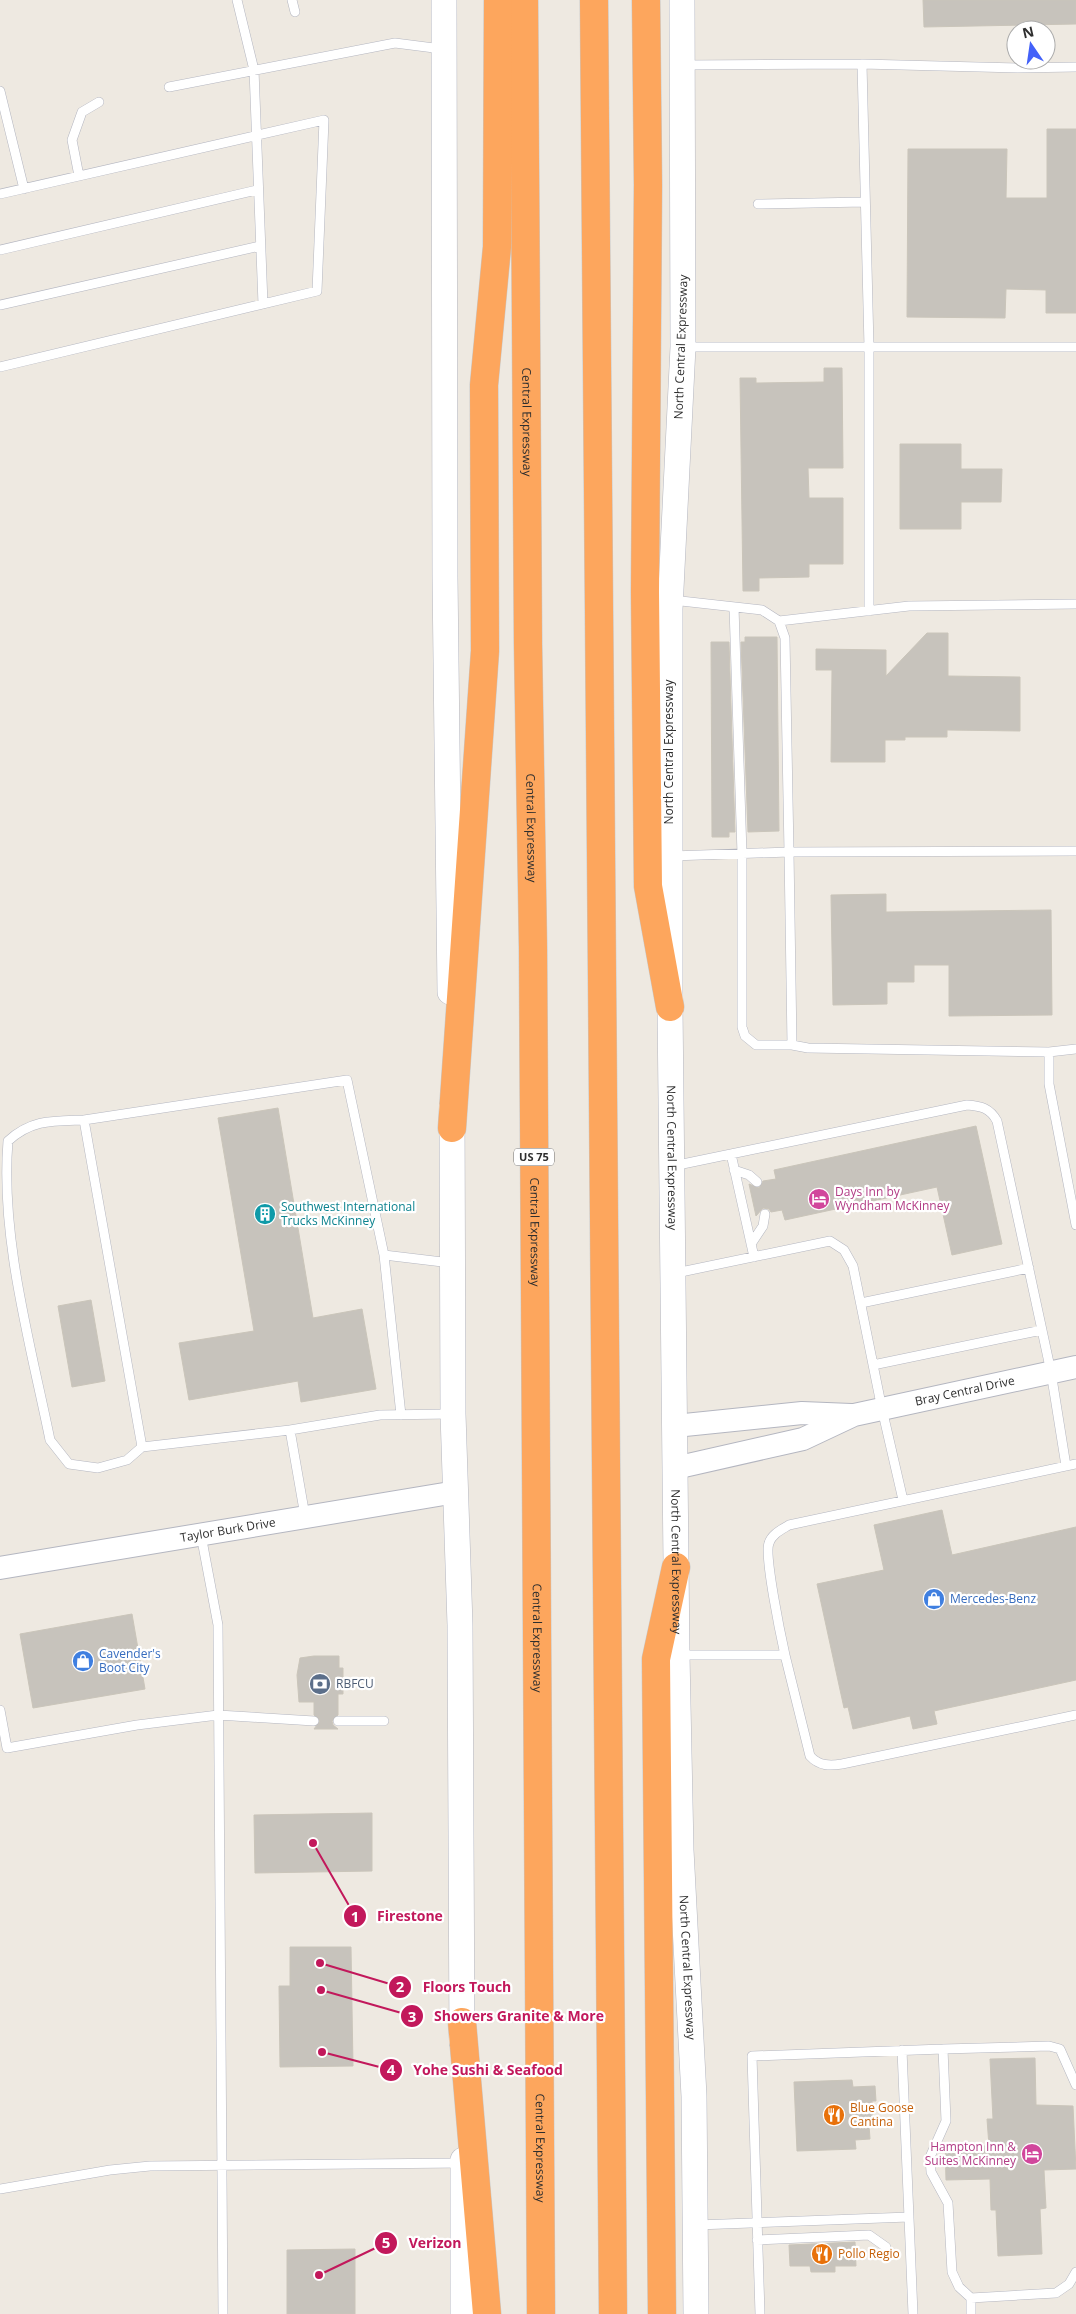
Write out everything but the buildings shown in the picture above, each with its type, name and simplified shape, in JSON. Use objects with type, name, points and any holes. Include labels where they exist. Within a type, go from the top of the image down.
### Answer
[{"type":"highway","points":[[452,1128],[484,651],[484,386],[497,247],[498,0]]},
{"type":"highway","name":"Central Expressway","points":[[524,0],[528,634],[533,947],[541,2314]]},
{"type":"highway","points":[[594,0],[613,2314]]},
{"type":"highway","points":[[646,0],[648,195],[645,592],[648,886],[670,1007]]},
{"type":"highway","points":[[662,2314],[656,1659],[676,1567]]},
{"type":"highway","points":[[462,2022],[487,2314]]},
{"type":"main road","points":[[444,0],[446,577],[454,1264],[453,1414],[460,1625],[463,2314]]},
{"type":"main road","name":"North Central Expressway","points":[[682,0],[683,347],[670,600],[669,856],[677,1655],[681,1850],[694,2087],[696,2314]]},
{"type":"street","name":"Bray Central Drive","points":[[675,1468],[803,1439],[854,1416],[1076,1367]]},
{"type":"street","name":"Bray Central Drive","points":[[675,1426],[802,1413],[854,1416]]},
{"type":"street","name":"Taylor Burk Drive","points":[[0,1568],[456,1492]]},
{"type":"lane","points":[[237,0],[254,70],[257,190],[263,304]]},
{"type":"lane","points":[[292,0],[295,12]]},
{"type":"lane","points":[[169,87],[395,43],[445,50]]},
{"type":"lane","points":[[862,64],[869,347],[869,611]]},
{"type":"lane","points":[[683,65],[862,64],[1018,68],[1076,67]]},
{"type":"lane","points":[[0,91],[24,188]]},
{"type":"lane","points":[[79,176],[72,140],[82,112],[99,102]]},
{"type":"lane","points":[[0,194],[324,120],[317,291],[0,367]]},
{"type":"lane","points":[[0,250],[257,190]]},
{"type":"lane","points":[[758,204],[865,202]]},
{"type":"lane","points":[[0,305],[260,246]]},
{"type":"lane","points":[[683,347],[1076,347]]},
{"type":"lane","points":[[670,600],[762,610],[779,621],[786,638],[792,1045]]},
{"type":"lane","points":[[779,621],[909,606],[1076,604]]},
{"type":"lane","points":[[734,607],[742,854],[742,1027],[745,1036],[756,1045],[792,1045],[808,1048],[1048,1052],[1076,1049]]},
{"type":"lane","points":[[669,856],[789,852],[1076,851]]},
{"type":"lane","points":[[1048,1052],[1049,1084],[1076,1225]]},
{"type":"lane","points":[[401,1415],[384,1255],[347,1080],[84,1120],[53,1121],[22,1129],[8,1141],[7,1173],[13,1250],[50,1440],[69,1464],[98,1468],[127,1460],[142,1447],[290,1430],[380,1415],[401,1415],[453,1414]]},
{"type":"lane","points":[[673,1166],[967,1105],[982,1106],[993,1113],[997,1120],[1051,1372],[1066,1466]]},
{"type":"lane","points":[[84,1120],[142,1447]]},
{"type":"lane","points":[[731,1154],[754,1257]]},
{"type":"lane","points":[[734,1170],[749,1175],[758,1182]]},
{"type":"lane","points":[[751,1244],[762,1226],[765,1214]]},
{"type":"lane","points":[[674,1273],[830,1241],[844,1250],[853,1266],[882,1410],[903,1500]]},
{"type":"lane","points":[[384,1255],[454,1264]]},
{"type":"lane","points":[[861,1303],[1028,1268]]},
{"type":"lane","points":[[873,1365],[1042,1330]]},
{"type":"lane","points":[[290,1430],[306,1517]]},
{"type":"lane","points":[[1076,1464],[789,1525],[774,1534],[768,1544],[768,1560],[785,1655],[810,1756],[814,1761],[833,1765],[1076,1714]]},
{"type":"lane","points":[[201,1535],[218,1626],[223,2314]]},
{"type":"lane","points":[[677,1655],[785,1655]]},
{"type":"lane","points":[[0,1710],[7,1748],[137,1725],[218,1715],[314,1721]]},
{"type":"lane","points":[[338,1721],[384,1721]]},
{"type":"lane","points":[[760,2314],[752,2056],[1049,2046],[1060,2048],[1076,2085]]},
{"type":"lane","points":[[943,2049],[946,2120],[930,2157],[931,2172],[948,2203],[952,2272],[959,2287],[971,2298],[1056,2293],[1068,2284],[1076,2272]]},
{"type":"lane","points":[[902,2050],[913,2314]]},
{"type":"lane","points":[[0,2189],[110,2170],[150,2166],[463,2163]]},
{"type":"lane","points":[[696,2225],[909,2216]]},
{"type":"lane","points":[[757,2240],[869,2235],[886,2247]]},
{"type":"lane","points":[[971,2298],[971,2314]]},
{"type":"place","name":"Days Inn by Wyndham McKinney","points":[[819,1199]]},
{"type":"place","name":"Southwest International Trucks McKinney","points":[[265,1214]]},
{"type":"place","name":"Mercedes-Benz","points":[[934,1599]]},
{"type":"place","name":"Cavender's Boot City","points":[[83,1661]]},
{"type":"place","name":"RBFCU","points":[[320,1684]]},
{"type":"place","name":"Firestone","points":[[313,1843]]},
{"type":"place","name":"Floors Touch","points":[[320,1963]]},
{"type":"place","name":"Showers Granite & More","points":[[321,1990]]},
{"type":"place","name":"Yohe Sushi & Seafood","points":[[322,2052]]},
{"type":"place","name":"Blue Goose Cantina","points":[[834,2115]]},
{"type":"place","name":"Hampton Inn & Suites McKinney","points":[[1032,2154]]},
{"type":"place","name":"Pollo Regio","points":[[822,2254]]},
{"type":"place","name":"Verizon","points":[[319,2275]]}]
